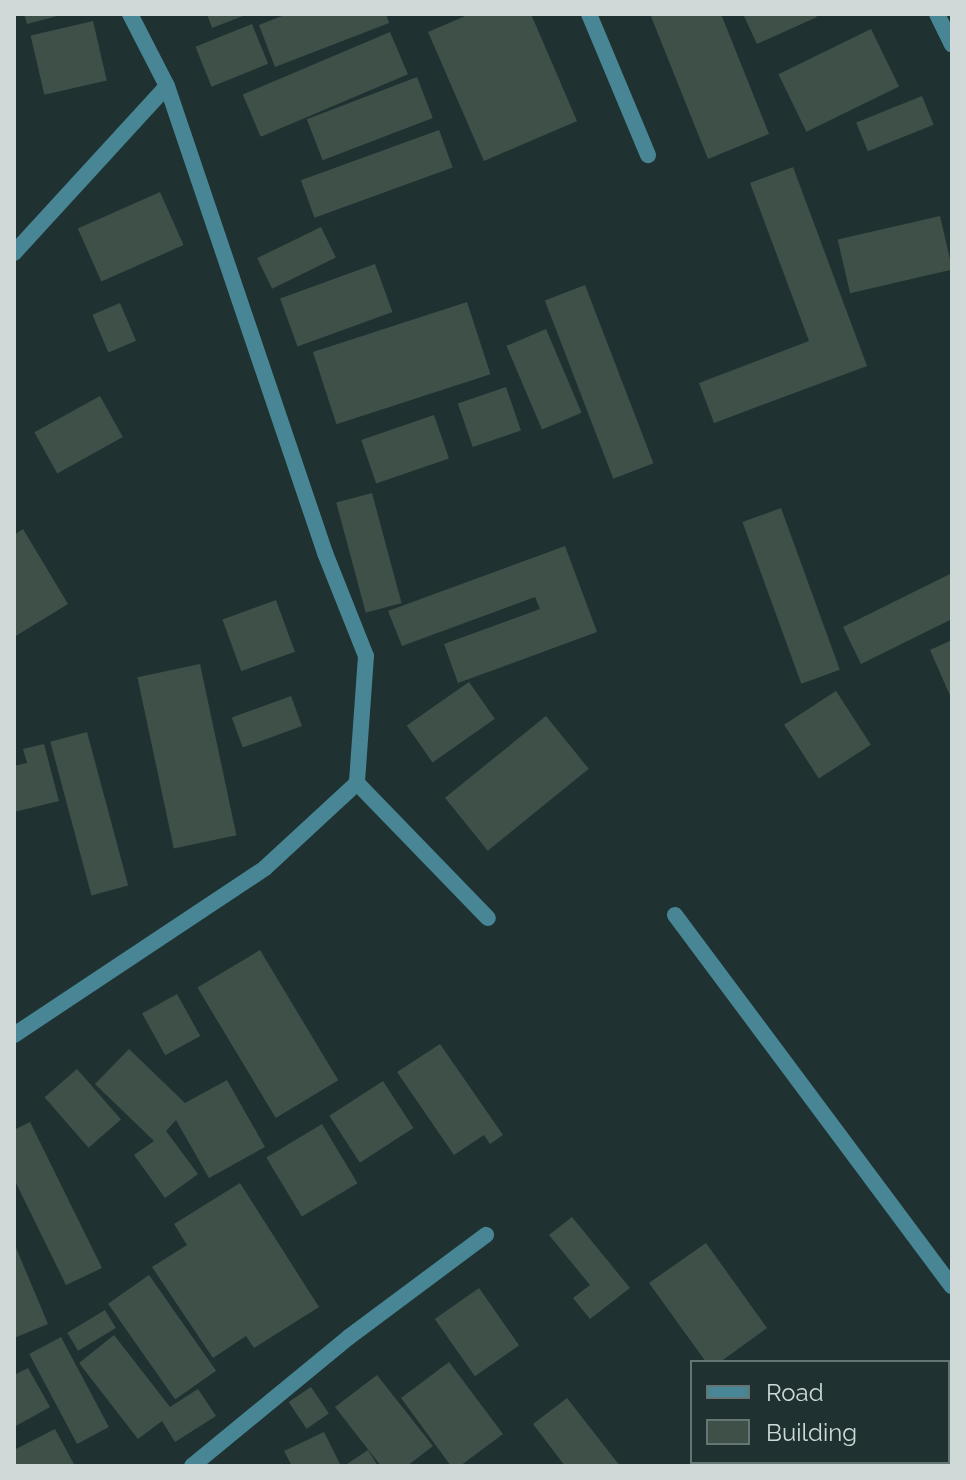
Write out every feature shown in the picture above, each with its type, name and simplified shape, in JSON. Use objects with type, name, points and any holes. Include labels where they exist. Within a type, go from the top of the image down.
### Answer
[{"type":"street","points":[[14,1035],[265,868],[357,783],[366,656],[325,553],[167,86],[130,14]]},
{"type":"street","points":[[589,14],[648,155]]},
{"type":"street","points":[[937,14],[952,45]]},
{"type":"street","points":[[14,253],[167,86]]},
{"type":"street","points":[[357,783],[488,918]]},
{"type":"street","points":[[675,915],[952,1286]]},
{"type":"street","points":[[192,1466],[349,1337],[486,1235]]},
{"type":"building","points":[[24,14],[61,14],[61,15],[27,24]]},
{"type":"building","points":[[207,14],[248,14],[212,28]]},
{"type":"building","points":[[287,14],[386,14],[389,23],[275,67],[259,25]]},
{"type":"building","points":[[470,14],[531,14],[577,121],[484,161],[428,32]]},
{"type":"building","points":[[650,14],[721,14],[769,134],[708,159]]},
{"type":"building","points":[[743,14],[815,14],[817,17],[757,44]]},
{"type":"building","points":[[93,21],[107,80],[44,95],[31,35]]},
{"type":"building","points":[[252,24],[268,64],[212,87],[195,47]]},
{"type":"building","points":[[871,29],[899,87],[806,132],[778,74]]},
{"type":"building","points":[[390,32],[408,74],[261,137],[243,95]]},
{"type":"building","points":[[417,77],[433,118],[323,160],[307,119]]},
{"type":"building","points":[[922,96],[934,125],[868,151],[856,123]]},
{"type":"building","points":[[439,130],[453,168],[315,218],[301,180]]},
{"type":"building","points":[[793,167],[867,366],[714,423],[699,383],[809,341],[750,183]]},
{"type":"building","points":[[160,192],[184,245],[101,282],[78,229]]},
{"type":"building","points":[[940,216],[952,270],[850,293],[838,240]]},
{"type":"building","points":[[321,227],[336,258],[272,289],[257,258]]},
{"type":"building","points":[[375,264],[392,312],[298,346],[280,299]]},
{"type":"building","points":[[585,285],[653,463],[613,479],[545,300]]},
{"type":"building","points":[[467,302],[490,374],[336,424],[313,352]]},
{"type":"building","points":[[120,303],[136,341],[108,352],[92,315]]},
{"type":"building","points":[[546,329],[582,413],[542,430],[506,346]]},
{"type":"building","points":[[506,387],[521,430],[473,447],[458,404]]},
{"type":"building","points":[[100,396],[123,437],[57,473],[34,432]]},
{"type":"building","points":[[434,415],[449,458],[376,484],[361,440]]},
{"type":"building","points":[[372,493],[402,603],[366,613],[336,503]]},
{"type":"building","points":[[781,508],[840,670],[801,684],[742,522]]},
{"type":"building","points":[[23,529],[68,604],[14,637],[14,535]]},
{"type":"building","points":[[565,546],[597,632],[458,683],[444,644],[540,609],[535,597],[402,646],[388,611]]},
{"type":"building","points":[[952,573],[952,619],[861,664],[843,627]]},
{"type":"building","points":[[276,600],[295,652],[241,671],[222,619]]},
{"type":"building","points":[[952,640],[952,700],[930,650]]},
{"type":"building","points":[[200,664],[236,835],[174,848],[137,677]]},
{"type":"building","points":[[469,682],[495,719],[433,762],[407,726]]},
{"type":"building","points":[[836,691],[871,745],[819,778],[784,725]]},
{"type":"building","points":[[291,696],[302,726],[243,748],[232,718]]},
{"type":"building","points":[[546,716],[589,769],[488,851],[445,798]]},
{"type":"building","points":[[87,732],[128,886],[91,895],[50,742]]},
{"type":"building","points":[[44,744],[59,801],[14,812],[14,766],[27,763],[23,749]]},
{"type":"building","points":[[260,950],[338,1080],[276,1118],[197,988]]},
{"type":"building","points":[[177,994],[200,1036],[165,1055],[142,1013]]},
{"type":"building","points":[[440,1044],[503,1135],[490,1144],[484,1135],[454,1155],[397,1072]]},
{"type":"building","points":[[129,1049],[185,1103],[227,1080],[265,1147],[209,1178],[176,1120],[166,1131],[198,1174],[165,1198],[134,1155],[154,1141],[95,1084]]},
{"type":"building","points":[[77,1069],[121,1120],[89,1148],[45,1097]]},
{"type":"building","points":[[383,1081],[413,1128],[360,1163],[329,1116]]},
{"type":"building","points":[[30,1122],[102,1268],[66,1285],[14,1179],[14,1130]]},
{"type":"building","points":[[322,1124],[358,1183],[302,1217],[266,1157]]},
{"type":"building","points":[[240,1183],[319,1307],[254,1348],[246,1336],[213,1358],[152,1267],[187,1245],[174,1224]]},
{"type":"building","points":[[572,1217],[630,1288],[590,1319],[573,1298],[590,1285],[549,1235]]},
{"type":"building","points":[[14,1243],[48,1324],[14,1338]]},
{"type":"building","points":[[706,1243],[767,1328],[723,1360],[705,1360],[649,1283]]},
{"type":"building","points":[[149,1275],[216,1371],[175,1400],[108,1304]]},
{"type":"building","points":[[479,1288],[519,1345],[475,1376],[435,1319]]},
{"type":"building","points":[[105,1310],[116,1328],[78,1351],[67,1333]]},
{"type":"building","points":[[114,1335],[170,1407],[198,1389],[216,1416],[175,1442],[162,1421],[138,1439],[79,1363]]},
{"type":"building","points":[[61,1337],[109,1427],[77,1444],[29,1354]]},
{"type":"building","points":[[449,1362],[503,1434],[460,1466],[451,1466],[401,1398]]},
{"type":"building","points":[[28,1368],[50,1407],[14,1427],[14,1375]]},
{"type":"building","points":[[377,1375],[433,1446],[407,1466],[381,1466],[335,1407]]},
{"type":"building","points":[[311,1387],[329,1414],[307,1429],[289,1402]]},
{"type":"building","points":[[567,1398],[620,1466],[565,1466],[533,1424]]},
{"type":"building","points":[[55,1429],[75,1466],[14,1466],[14,1450]]},
{"type":"building","points":[[324,1432],[341,1466],[292,1466],[284,1451]]},
{"type":"building","points":[[368,1450],[378,1466],[344,1466]]}]
